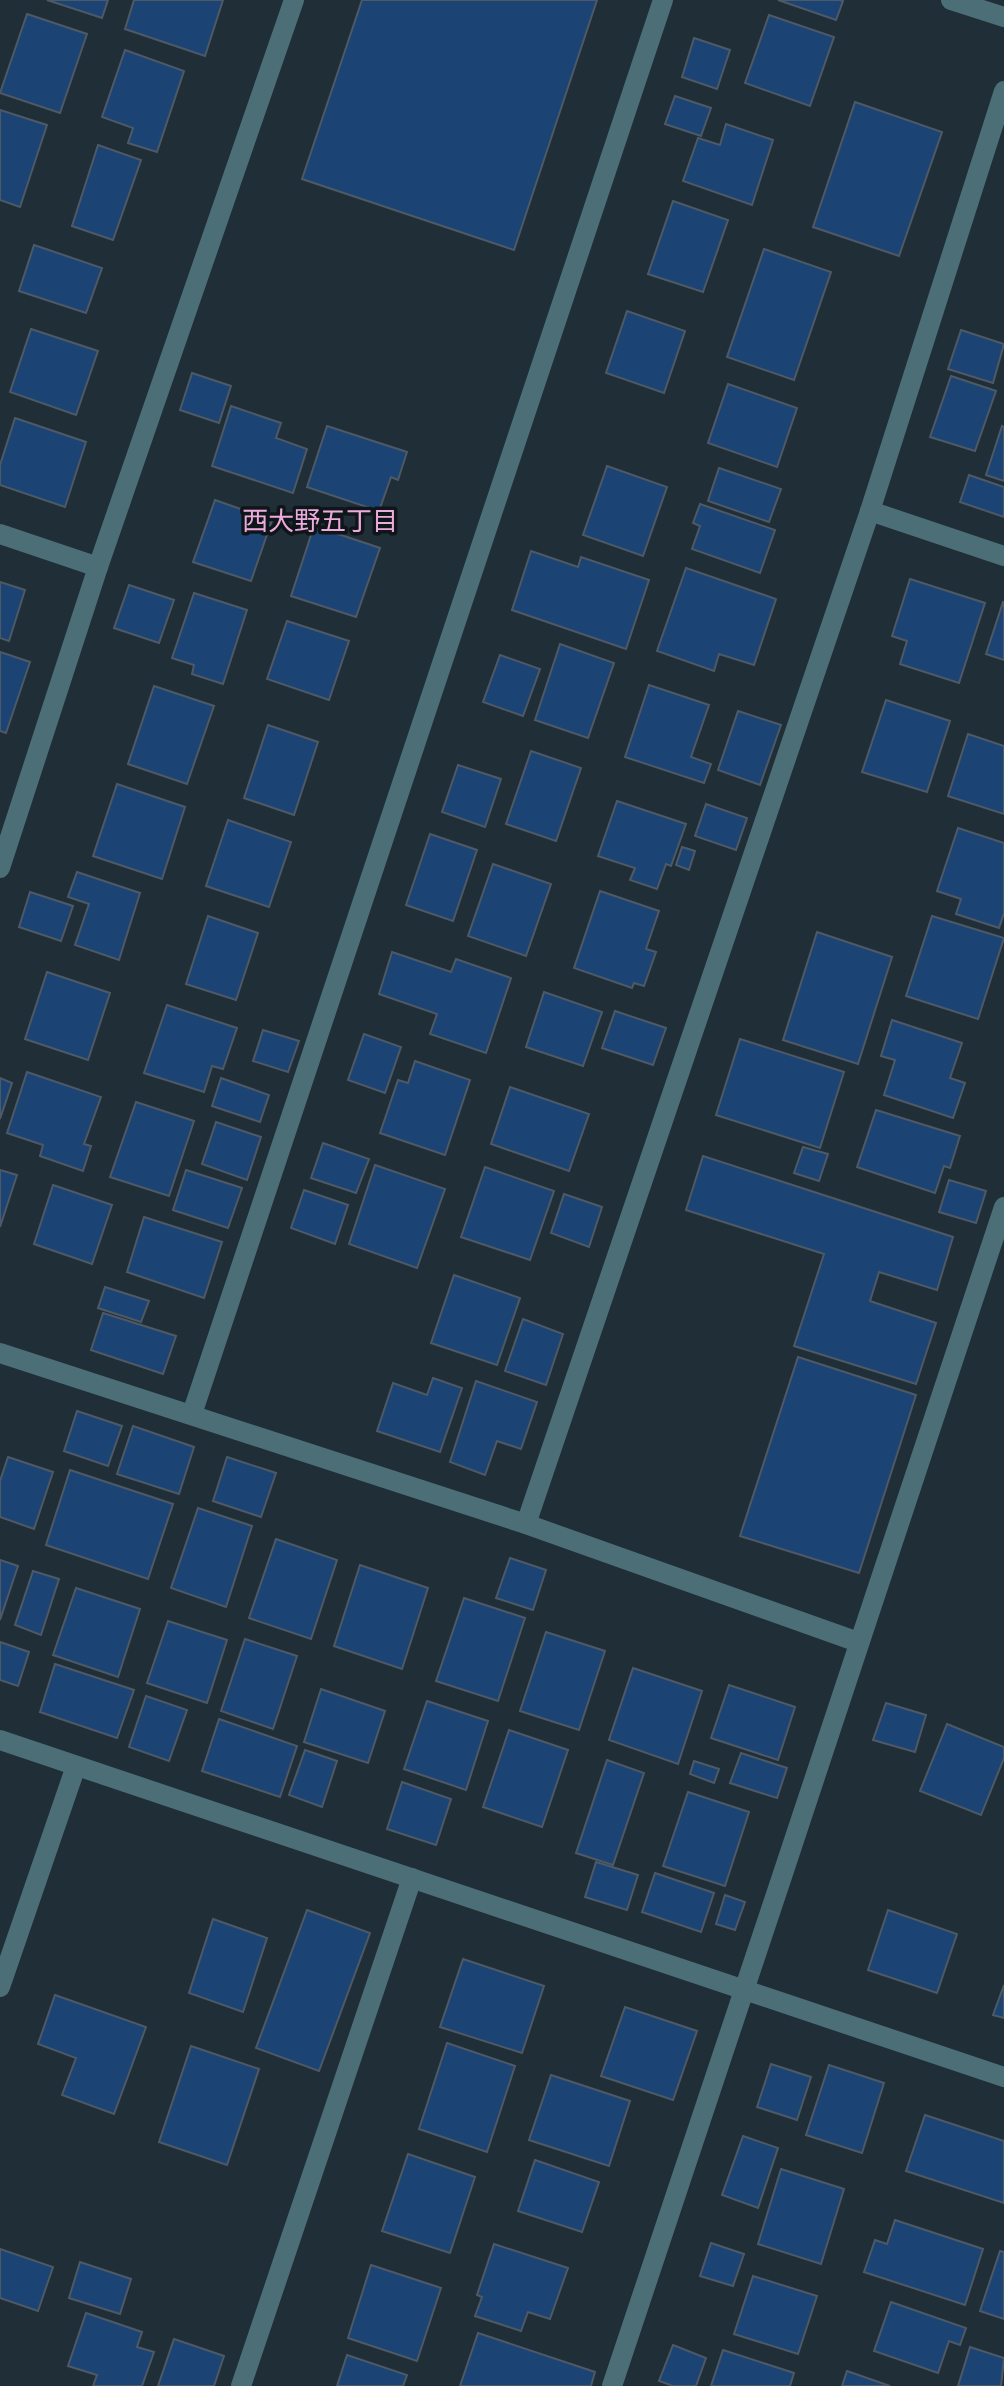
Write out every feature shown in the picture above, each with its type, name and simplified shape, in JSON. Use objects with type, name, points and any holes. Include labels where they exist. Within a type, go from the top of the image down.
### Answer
[{"type":"street","points":[[0,868],[98,567],[294,0]]},
{"type":"street","points":[[192,1414],[663,0]]},
{"type":"street","points":[[951,0],[1004,17]]},
{"type":"street","points":[[526,1524],[870,511],[1004,91]]},
{"type":"street","points":[[870,511],[1004,556]]},
{"type":"street","points":[[0,534],[98,567]]},
{"type":"street","points":[[612,2386],[1004,1207]]},
{"type":"street","points":[[0,1353],[526,1524],[858,1642]]},
{"type":"street","points":[[0,1740],[1004,2077]]},
{"type":"street","points":[[0,1987],[76,1766]]},
{"type":"street","points":[[241,2386],[412,1878]]},
{"type":"building","points":[[47,0],[108,0],[102,18]]},
{"type":"building","points":[[134,0],[223,0],[205,56],[125,29]]},
{"type":"building","points":[[362,0],[597,0],[514,250],[302,179]]},
{"type":"building","points":[[778,0],[840,0],[843,1],[836,20]]},
{"type":"building","points":[[27,14],[87,34],[60,113],[0,93]]},
{"type":"building","points":[[769,15],[834,37],[810,106],[745,83]]},
{"type":"building","points":[[694,38],[730,50],[717,89],[682,77]]},
{"type":"building","points":[[125,50],[184,71],[157,152],[128,143],[133,128],[102,117]]},
{"type":"building","points":[[675,96],[711,108],[701,136],[665,124]]},
{"type":"building","points":[[855,102],[942,132],[899,256],[813,227]]},
{"type":"building","points":[[0,110],[47,125],[20,207],[0,200]]},
{"type":"building","points":[[726,124],[773,140],[752,205],[683,181],[698,138],[720,145]]},
{"type":"building","points":[[98,145],[141,160],[113,240],[72,226]]},
{"type":"building","points":[[673,201],[728,220],[703,292],[648,274]]},
{"type":"building","points":[[34,245],[102,268],[86,313],[19,291]]},
{"type":"building","points":[[764,249],[831,272],[794,380],[727,357]]},
{"type":"building","points":[[627,311],[685,331],[664,393],[606,373]]},
{"type":"building","points":[[31,329],[98,351],[76,415],[10,392]]},
{"type":"building","points":[[961,330],[1004,344],[993,383],[948,369]]},
{"type":"building","points":[[192,373],[231,386],[219,423],[180,410]]},
{"type":"building","points":[[951,376],[996,391],[975,451],[930,437]]},
{"type":"building","points":[[728,384],[797,408],[777,467],[708,443]]},
{"type":"building","points":[[231,406],[281,423],[276,438],[307,449],[293,493],[212,466]]},
{"type":"building","points":[[15,418],[86,442],[65,507],[0,485],[0,465]]},
{"type":"building","points":[[327,426],[407,452],[398,480],[391,477],[379,511],[307,487]]},
{"type":"building","points":[[1004,427],[1004,481],[986,475]]},
{"type":"building","points":[[607,466],[667,487],[643,556],[583,535]]},
{"type":"building","points":[[719,468],[781,489],[769,522],[708,501]]},
{"type":"building","points":[[969,475],[1004,487],[1004,517],[960,502]]},
{"type":"building","points":[[215,500],[272,520],[251,581],[193,562]]},
{"type":"building","points":[[700,504],[775,530],[760,573],[692,549],[700,526],[693,523]]},
{"type":"building","points":[[314,526],[380,548],[356,617],[291,596]]},
{"type":"building","points":[[531,551],[578,567],[581,557],[649,580],[626,649],[512,610]]},
{"type":"building","points":[[686,568],[776,599],[754,665],[719,654],[714,671],[657,651]]},
{"type":"building","points":[[910,579],[985,603],[959,683],[900,664],[907,641],[892,636]]},
{"type":"building","points":[[0,582],[25,590],[9,641],[0,638]]},
{"type":"building","points":[[129,585],[174,600],[159,643],[114,628]]},
{"type":"building","points":[[194,593],[247,610],[223,684],[192,674],[194,665],[172,658]]},
{"type":"building","points":[[1004,602],[1004,660],[986,654]]},
{"type":"building","points":[[287,621],[349,641],[329,700],[267,679]]},
{"type":"building","points":[[560,644],[614,663],[588,738],[535,720]]},
{"type":"building","points":[[0,652],[30,662],[6,733],[0,731]]},
{"type":"building","points":[[500,655],[540,669],[523,716],[483,702]]},
{"type":"building","points":[[649,685],[709,705],[691,757],[711,764],[704,783],[625,757]]},
{"type":"building","points":[[154,686],[214,706],[187,784],[128,764]]},
{"type":"building","points":[[886,700],[950,721],[927,792],[862,772]]},
{"type":"building","points":[[738,711],[781,725],[760,785],[718,770]]},
{"type":"building","points":[[268,725],[318,742],[294,815],[244,798]]},
{"type":"building","points":[[968,734],[1004,746],[1004,814],[948,796]]},
{"type":"building","points":[[531,751],[581,768],[556,841],[506,824]]},
{"type":"building","points":[[458,765],[501,779],[485,827],[442,812]]},
{"type":"building","points":[[117,784],[185,807],[162,879],[93,856]]},
{"type":"building","points":[[617,801],[686,824],[671,866],[666,864],[657,889],[630,880],[635,868],[598,856]]},
{"type":"building","points":[[706,804],[747,818],[736,850],[695,836]]},
{"type":"building","points":[[228,820],[291,842],[269,907],[206,886]]},
{"type":"building","points":[[958,828],[1004,843],[1004,913],[999,928],[956,914],[961,899],[937,891]]},
{"type":"building","points":[[430,834],[477,850],[453,921],[406,905]]},
{"type":"building","points":[[682,847],[695,851],[689,870],[676,865]]},
{"type":"building","points":[[493,864],[551,884],[526,956],[468,936]]},
{"type":"building","points":[[77,872],[140,893],[119,960],[75,945],[89,904],[68,897]]},
{"type":"building","points":[[600,891],[659,911],[646,949],[656,952],[644,986],[634,983],[632,988],[574,968]]},
{"type":"building","points":[[30,892],[73,906],[61,941],[19,927]]},
{"type":"building","points":[[208,916],[258,933],[236,1000],[186,984]]},
{"type":"building","points":[[932,916],[1004,938],[978,1019],[906,996]]},
{"type":"building","points":[[817,932],[892,957],[858,1064],[783,1040]]},
{"type":"building","points":[[392,952],[451,972],[456,959],[511,978],[486,1053],[430,1034],[437,1014],[379,994]]},
{"type":"building","points":[[47,972],[110,993],[88,1060],[25,1039]]},
{"type":"building","points":[[544,992],[602,1012],[583,1066],[526,1047]]},
{"type":"building","points":[[167,1005],[237,1028],[223,1069],[212,1066],[204,1092],[144,1073]]},
{"type":"building","points":[[615,1011],[666,1028],[653,1065],[602,1048]]},
{"type":"building","points":[[892,1020],[962,1043],[950,1078],[965,1083],[953,1118],[884,1095],[895,1060],[881,1056]]},
{"type":"building","points":[[263,1030],[299,1041],[288,1072],[253,1061]]},
{"type":"building","points":[[364,1034],[401,1047],[385,1093],[348,1080]]},
{"type":"building","points":[[740,1039],[844,1072],[820,1148],[716,1115]]},
{"type":"building","points":[[415,1061],[470,1080],[445,1155],[380,1133],[398,1080],[408,1083]]},
{"type":"building","points":[[27,1072],[101,1097],[84,1144],[91,1146],[83,1171],[40,1156],[43,1145],[7,1133]]},
{"type":"building","points":[[0,1078],[12,1083],[0,1119]]},
{"type":"building","points":[[221,1078],[269,1095],[260,1122],[212,1106]]},
{"type":"building","points":[[510,1087],[589,1114],[569,1171],[491,1144]]},
{"type":"building","points":[[136,1102],[194,1121],[169,1196],[110,1177]]},
{"type":"building","points":[[876,1110],[960,1136],[950,1168],[944,1166],[935,1193],[857,1167]]},
{"type":"building","points":[[216,1122],[261,1137],[247,1180],[202,1164]]},
{"type":"building","points":[[323,1143],[369,1159],[356,1193],[311,1178]]},
{"type":"building","points":[[803,1147],[828,1154],[819,1181],[794,1173]]},
{"type":"building","points":[[703,1156],[953,1237],[937,1290],[879,1272],[870,1301],[936,1323],[916,1384],[794,1346],[824,1254],[686,1210]]},
{"type":"building","points":[[375,1165],[445,1189],[417,1268],[349,1244]]},
{"type":"building","points":[[485,1167],[554,1191],[530,1260],[461,1237]]},
{"type":"building","points":[[0,1170],[17,1175],[0,1227]]},
{"type":"building","points":[[186,1170],[242,1188],[228,1228],[173,1210]]},
{"type":"building","points":[[949,1180],[986,1191],[976,1223],[939,1212]]},
{"type":"building","points":[[53,1185],[112,1205],[92,1264],[34,1244]]},
{"type":"building","points":[[304,1190],[348,1205],[335,1244],[291,1228]]},
{"type":"building","points":[[564,1194],[602,1207],[589,1247],[551,1233]]},
{"type":"building","points":[[144,1217],[222,1242],[204,1298],[127,1272]]},
{"type":"building","points":[[454,1275],[520,1298],[497,1365],[431,1343]]},
{"type":"building","points":[[105,1287],[149,1301],[141,1322],[98,1308]]},
{"type":"building","points":[[103,1313],[176,1336],[163,1374],[91,1350]]},
{"type":"building","points":[[523,1319],[563,1334],[546,1385],[505,1371]]},
{"type":"building","points":[[798,1357],[916,1395],[859,1573],[740,1536]]},
{"type":"building","points":[[433,1378],[462,1388],[440,1452],[377,1431],[393,1383],[427,1395]]},
{"type":"building","points":[[476,1381],[537,1402],[521,1449],[497,1441],[485,1475],[450,1462]]},
{"type":"building","points":[[77,1411],[122,1426],[108,1466],[64,1451]]},
{"type":"building","points":[[133,1426],[194,1447],[179,1494],[117,1474]]},
{"type":"building","points":[[8,1457],[53,1472],[34,1529],[0,1517],[0,1481]]},
{"type":"building","points":[[227,1457],[276,1473],[261,1517],[213,1501]]},
{"type":"building","points":[[70,1470],[173,1504],[148,1579],[46,1545]]},
{"type":"building","points":[[198,1508],[252,1526],[226,1607],[171,1588]]},
{"type":"building","points":[[276,1539],[337,1560],[311,1639],[249,1618]]},
{"type":"building","points":[[510,1558],[546,1570],[533,1610],[496,1598]]},
{"type":"building","points":[[0,1560],[18,1566],[0,1620]]},
{"type":"building","points":[[360,1565],[428,1588],[402,1669],[334,1646]]},
{"type":"building","points":[[33,1571],[59,1579],[41,1635],[15,1625]]},
{"type":"building","points":[[76,1588],[140,1609],[118,1677],[53,1655]]},
{"type":"building","points":[[464,1598],[525,1618],[498,1701],[436,1681]]},
{"type":"building","points":[[168,1621],[227,1640],[207,1703],[147,1683]]},
{"type":"building","points":[[546,1632],[605,1651],[579,1730],[520,1711]]},
{"type":"building","points":[[245,1639],[297,1656],[273,1729],[221,1711]]},
{"type":"building","points":[[0,1642],[29,1652],[18,1686],[0,1680]]},
{"type":"building","points":[[55,1664],[134,1690],[117,1738],[40,1712]]},
{"type":"building","points":[[633,1668],[702,1691],[678,1764],[609,1740]]},
{"type":"building","points":[[729,1685],[795,1707],[778,1760],[711,1738]]},
{"type":"building","points":[[321,1689],[385,1711],[368,1763],[304,1742]]},
{"type":"building","points":[[146,1696],[187,1710],[169,1761],[129,1747]]},
{"type":"building","points":[[427,1701],[488,1721],[466,1790],[404,1769]]},
{"type":"building","points":[[886,1703],[926,1715],[915,1752],[873,1740]]},
{"type":"building","points":[[219,1719],[297,1746],[280,1797],[202,1771]]},
{"type":"building","points":[[947,1724],[1004,1747],[1004,1758],[981,1815],[920,1791]]},
{"type":"building","points":[[509,1730],[568,1750],[542,1827],[483,1807]]},
{"type":"building","points":[[305,1750],[337,1761],[322,1807],[289,1795]]},
{"type":"building","points":[[741,1753],[787,1768],[777,1798],[730,1783]]},
{"type":"building","points":[[607,1760],[644,1773],[613,1865],[576,1853]]},
{"type":"building","points":[[694,1761],[719,1769],[714,1783],[690,1774]]},
{"type":"building","points":[[402,1782],[451,1799],[436,1845],[387,1829]]},
{"type":"building","points":[[688,1792],[749,1812],[725,1886],[663,1866]]},
{"type":"building","points":[[596,1862],[638,1875],[627,1910],[585,1897]]},
{"type":"building","points":[[655,1873],[714,1893],[701,1932],[642,1912]]},
{"type":"building","points":[[725,1895],[745,1902],[735,1930],[716,1924]]},
{"type":"building","points":[[307,1910],[370,1933],[319,2071],[256,2048]]},
{"type":"building","points":[[888,1910],[957,1934],[937,1993],[868,1970]]},
{"type":"building","points":[[213,1919],[267,1938],[243,2012],[189,1993]]},
{"type":"building","points":[[463,1959],[544,1986],[522,2053],[440,2027]]},
{"type":"building","points":[[1004,1985],[1004,2018],[993,2015]]},
{"type":"building","points":[[55,1995],[146,2027],[114,2114],[62,2095],[76,2058],[38,2044]]},
{"type":"building","points":[[625,2007],[697,2031],[673,2100],[601,2076]]},
{"type":"building","points":[[447,2043],[515,2066],[487,2152],[419,2129]]},
{"type":"building","points":[[191,2046],[259,2069],[227,2165],[159,2142]]},
{"type":"building","points":[[771,2064],[811,2077],[797,2120],[757,2107]]},
{"type":"building","points":[[829,2065],[884,2083],[862,2153],[806,2135]]},
{"type":"building","points":[[551,2075],[630,2101],[609,2166],[529,2140]]},
{"type":"building","points":[[925,2115],[1004,2141],[1004,2203],[906,2171]]},
{"type":"building","points":[[743,2136],[778,2148],[758,2208],[722,2195]]},
{"type":"building","points":[[408,2154],[475,2177],[450,2253],[382,2231]]},
{"type":"building","points":[[535,2160],[599,2182],[582,2232],[518,2211]]},
{"type":"building","points":[[781,2169],[844,2189],[821,2264],[758,2244]]},
{"type":"building","points":[[895,2220],[983,2249],[965,2305],[864,2272],[875,2240],[887,2244]]},
{"type":"building","points":[[711,2243],[744,2254],[733,2286],[700,2276]]},
{"type":"building","points":[[494,2244],[568,2268],[550,2319],[528,2312],[521,2331],[475,2316],[482,2297],[477,2295]]},
{"type":"building","points":[[0,2249],[53,2267],[38,2311],[0,2298]]},
{"type":"building","points":[[1000,2251],[1004,2252],[1004,2319],[980,2311]]},
{"type":"building","points":[[80,2262],[131,2279],[120,2314],[69,2298]]},
{"type":"building","points":[[371,2265],[441,2288],[417,2361],[348,2338]]},
{"type":"building","points":[[753,2276],[817,2296],[798,2354],[734,2334]]},
{"type":"building","points":[[891,2302],[966,2328],[960,2345],[949,2341],[938,2373],[874,2351]]},
{"type":"building","points":[[86,2313],[142,2332],[137,2347],[154,2352],[142,2386],[93,2386],[97,2375],[68,2366]]},
{"type":"building","points":[[478,2333],[595,2372],[591,2386],[460,2386]]},
{"type":"building","points":[[174,2339],[224,2356],[214,2386],[158,2386]]},
{"type":"building","points":[[673,2345],[706,2358],[696,2386],[673,2386],[659,2381]]},
{"type":"building","points":[[970,2347],[1004,2358],[1001,2386],[958,2386]]},
{"type":"building","points":[[723,2350],[794,2373],[790,2386],[711,2386]]},
{"type":"building","points":[[347,2355],[407,2375],[403,2386],[337,2386]]},
{"type":"building","points":[[847,2371],[890,2386],[842,2386]]},
{"type":"district","name":"西大野五丁目","points":[[320,520]]}]
